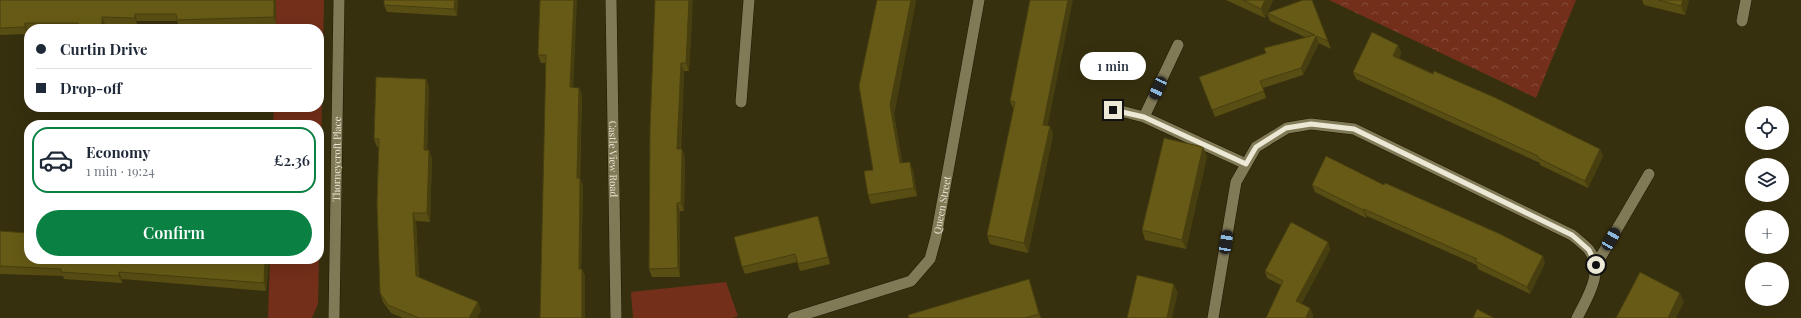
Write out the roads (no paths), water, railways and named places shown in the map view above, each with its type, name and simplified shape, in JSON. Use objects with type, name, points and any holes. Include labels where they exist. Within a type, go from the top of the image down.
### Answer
[{"type":"street","name":"Thorneycroft Place","points":[[334,318],[340,0]]},
{"type":"street","name":"Castle View Road","points":[[611,0],[616,318]]},
{"type":"street","points":[[741,102],[750,0]]},
{"type":"street","name":"Queen Street","points":[[793,318],[911,281],[930,258],[936,238],[979,0]]},
{"type":"street","points":[[1742,21],[1746,0]]},
{"type":"street","points":[[1144,117],[1178,45]]},
{"type":"street","points":[[1113,110],[1144,117],[1246,164]]},
{"type":"street","points":[[1213,318],[1236,182],[1256,147],[1286,128],[1311,124],[1354,129],[1572,235],[1589,250],[1596,265]]},
{"type":"street","points":[[1578,318],[1592,289],[1596,265],[1649,174]]}]
